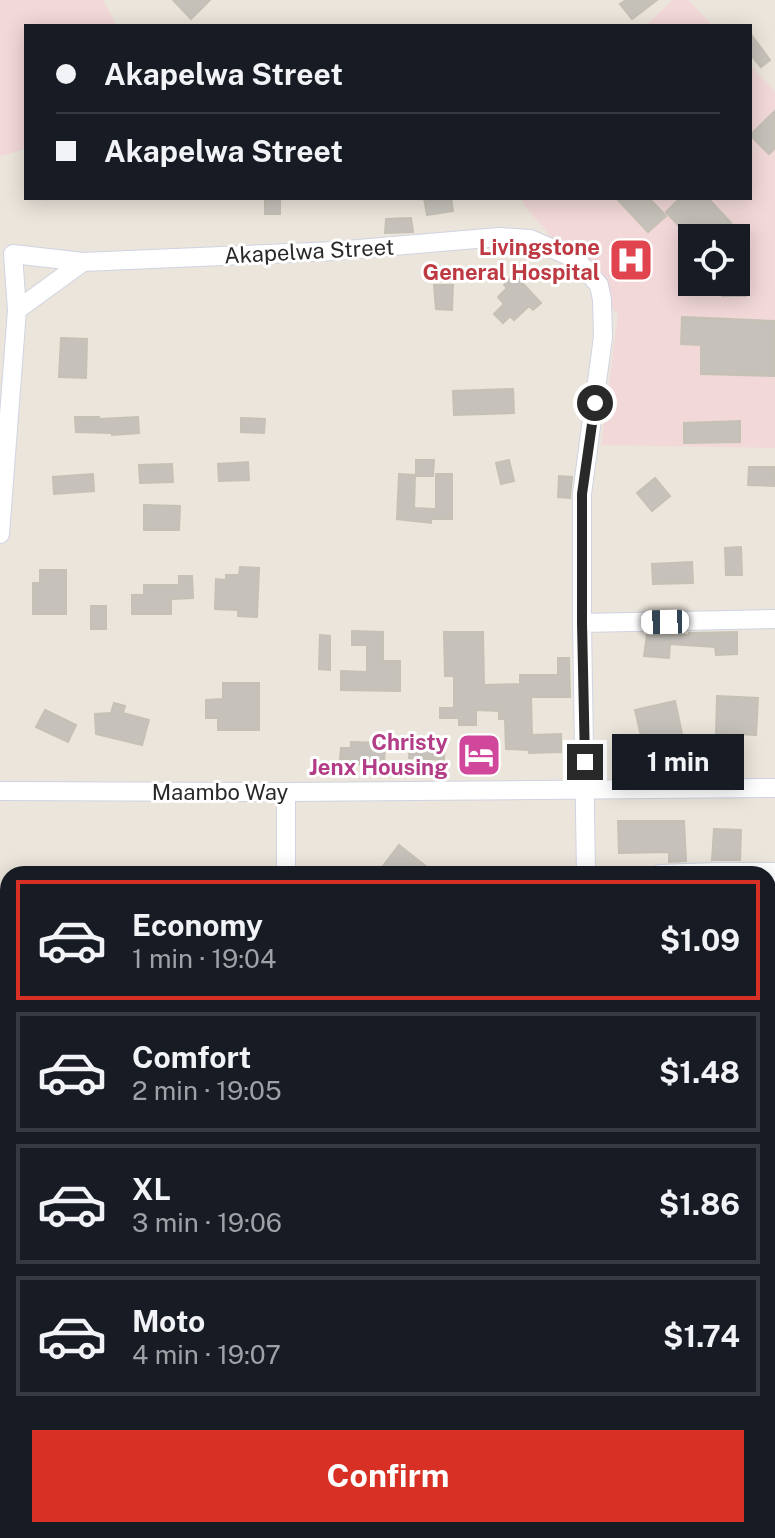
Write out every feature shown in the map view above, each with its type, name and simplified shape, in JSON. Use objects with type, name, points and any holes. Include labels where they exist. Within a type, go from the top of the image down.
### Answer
[{"type":"street","name":"Akapelwa Street","points":[[17,310],[13,254],[83,262],[335,251],[499,237],[530,239],[576,259],[599,285],[603,337],[582,494],[586,866]]},
{"type":"street","points":[[0,534],[17,310],[83,262]]},
{"type":"street","points":[[582,623],[775,619]]},
{"type":"street","name":"Maambo Way","points":[[0,791],[775,788]]},
{"type":"street","points":[[286,792],[286,866]]},
{"type":"shaded area","points":[[0,0],[103,0],[116,24],[24,24],[24,150],[0,156]]},
{"type":"shaded area","points":[[673,0],[688,0],[711,24],[647,24]]},
{"type":"shaded area","name":"Livingstone General Hospital","points":[[752,67],[775,92],[775,448],[601,445],[618,315],[522,200],[752,200]]},
{"type":"building","points":[[173,0],[210,0],[191,19]]},
{"type":"building","points":[[626,0],[657,0],[632,19],[620,4]]},
{"type":"building","points":[[752,36],[770,60],[761,67],[752,56]]},
{"type":"building","points":[[775,111],[775,148],[769,154],[752,137],[752,133]]},
{"type":"building","points":[[265,200],[280,200],[280,214],[265,214]]},
{"type":"building","points":[[424,200],[451,200],[453,211],[427,215]]},
{"type":"building","points":[[618,200],[651,200],[666,216],[648,232]]},
{"type":"building","points":[[678,200],[710,200],[731,223],[678,224],[666,212]]},
{"type":"building","points":[[411,218],[413,232],[385,233],[386,219]]},
{"type":"building","points":[[514,274],[541,303],[533,310],[529,306],[514,320],[510,316],[503,323],[494,314],[504,304],[498,297]]},
{"type":"building","points":[[434,285],[453,285],[452,310],[436,309]]},
{"type":"building","points":[[682,317],[775,321],[775,376],[701,374],[701,345],[681,344]]},
{"type":"building","points":[[61,338],[87,339],[86,378],[59,377]]},
{"type":"building","points":[[513,389],[514,413],[454,415],[453,391]]},
{"type":"building","points":[[75,417],[138,417],[139,433],[112,435],[76,432]]},
{"type":"building","points":[[241,418],[265,419],[264,433],[241,432]]},
{"type":"building","points":[[740,421],[740,442],[684,443],[684,423]]},
{"type":"building","points":[[416,460],[434,460],[433,476],[416,476]]},
{"type":"building","points":[[509,460],[514,481],[501,484],[496,463]]},
{"type":"building","points":[[248,462],[249,480],[219,481],[218,464]]},
{"type":"building","points":[[172,464],[173,482],[140,483],[139,465]]},
{"type":"building","points":[[749,467],[775,467],[775,486],[748,485]]},
{"type":"building","points":[[93,474],[94,491],[54,494],[53,477]]},
{"type":"building","points":[[399,474],[415,475],[414,508],[436,509],[436,474],[452,474],[452,519],[431,519],[431,523],[397,519]]},
{"type":"building","points":[[559,476],[572,477],[570,498],[558,497]]},
{"type":"building","points":[[655,478],[670,496],[652,511],[637,493]]},
{"type":"building","points":[[144,505],[180,506],[179,530],[144,530]]},
{"type":"building","points":[[741,547],[742,575],[726,575],[725,548]]},
{"type":"building","points":[[692,562],[693,583],[653,584],[652,564]]},
{"type":"building","points":[[240,567],[259,568],[257,617],[238,616],[238,610],[215,609],[216,579],[226,580],[226,575],[239,575]]},
{"type":"building","points":[[40,570],[66,570],[66,614],[33,614],[33,583],[40,583]]},
{"type":"building","points":[[179,576],[192,576],[193,598],[171,599],[171,614],[132,614],[132,595],[144,595],[144,585],[179,585]]},
{"type":"building","points":[[91,606],[106,606],[106,629],[91,629]]},
{"type":"building","points":[[352,631],[383,632],[383,661],[400,661],[400,691],[341,690],[341,671],[367,672],[367,645],[352,645]]},
{"type":"building","points":[[444,632],[483,632],[484,685],[520,684],[520,675],[558,675],[558,658],[569,658],[570,697],[531,697],[532,735],[561,734],[561,752],[529,753],[529,750],[506,749],[505,719],[499,719],[499,711],[476,710],[476,725],[459,725],[459,718],[440,718],[440,708],[454,708],[454,676],[445,676]]},
{"type":"building","points":[[737,632],[737,654],[716,655],[715,647],[670,644],[669,658],[644,656],[647,634]]},
{"type":"building","points":[[320,635],[330,636],[330,670],[319,669]]},
{"type":"building","points":[[223,683],[259,683],[259,730],[218,730],[218,718],[206,718],[206,700],[223,699]]},
{"type":"building","points":[[717,696],[758,698],[756,735],[716,733]]},
{"type":"building","points":[[675,701],[685,748],[638,758],[635,741],[642,740],[635,710]]},
{"type":"building","points":[[114,703],[125,706],[123,713],[149,720],[142,745],[96,734],[95,714],[111,713]]},
{"type":"building","points":[[45,710],[76,725],[68,742],[36,727]]},
{"type":"building","points":[[410,739],[445,741],[444,760],[409,758]]},
{"type":"building","points":[[351,742],[385,743],[384,765],[354,764],[354,760],[340,759],[341,748],[351,748]]},
{"type":"building","points":[[470,743],[500,744],[500,761],[470,760]]},
{"type":"building","points":[[618,821],[684,821],[686,861],[669,862],[669,852],[619,853]]},
{"type":"building","points":[[714,829],[741,830],[740,860],[712,860]]},
{"type":"building","points":[[399,845],[425,866],[383,866]]},
{"type":"place","name":"Livingstone General Hospital","points":[[631,260]]},
{"type":"place","name":"Christy Jenx Housing","points":[[479,755]]},
{"type":"route","points":[[585,762],[582,494],[595,403]]}]
